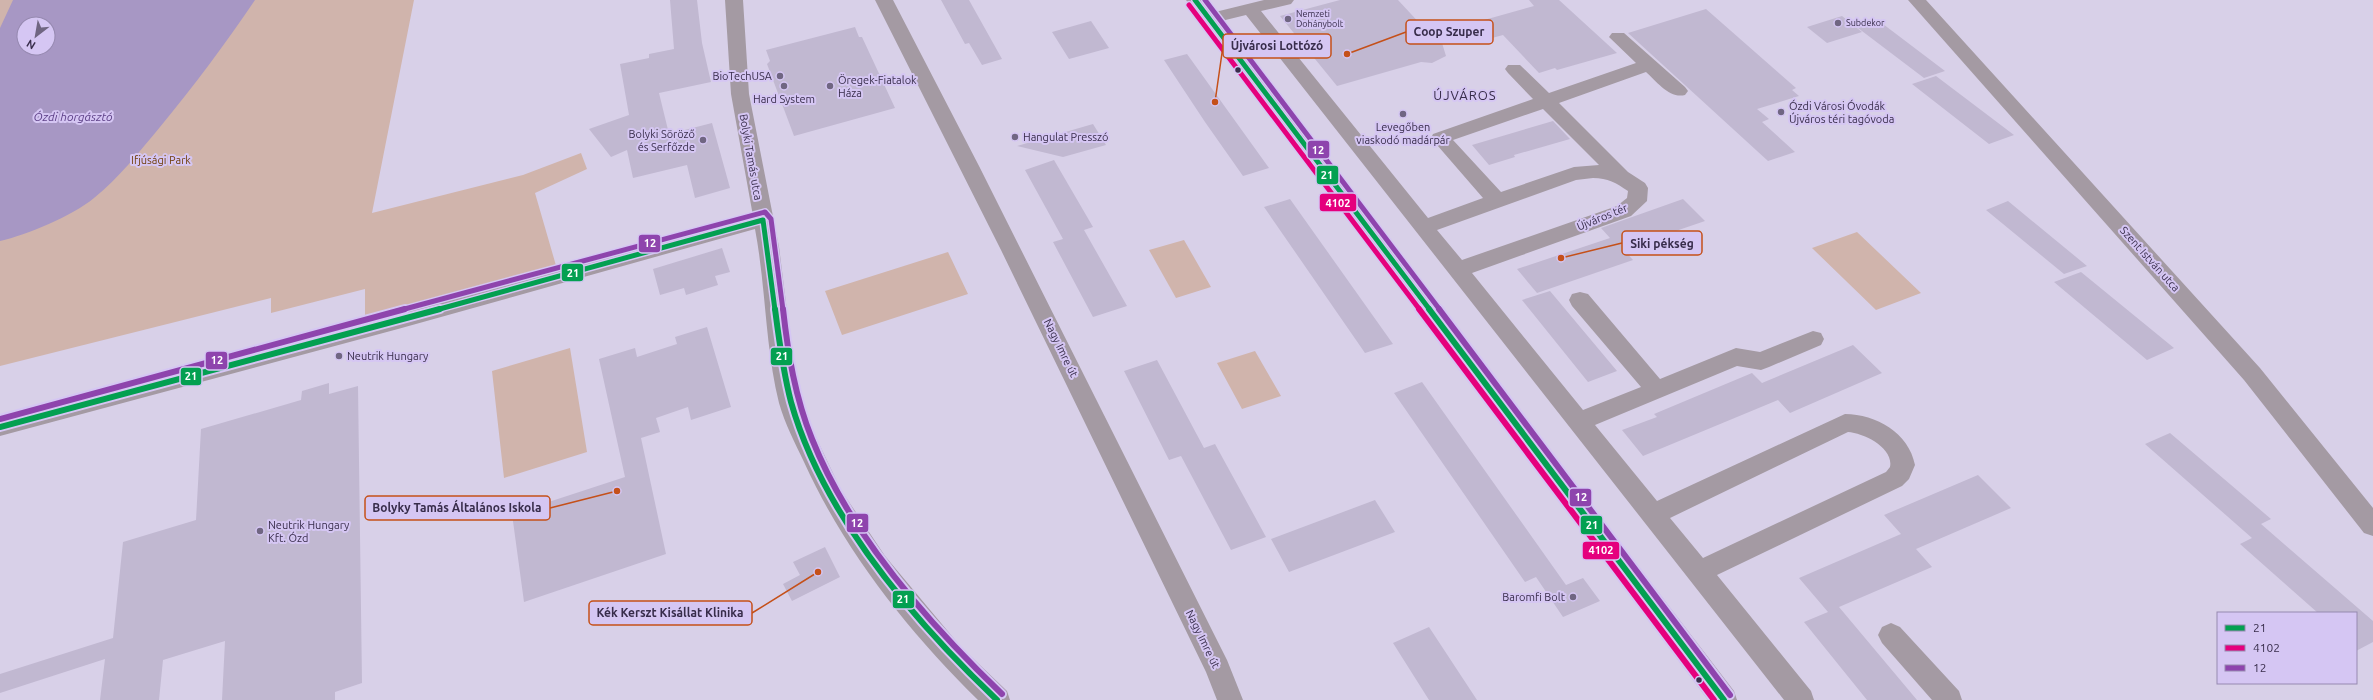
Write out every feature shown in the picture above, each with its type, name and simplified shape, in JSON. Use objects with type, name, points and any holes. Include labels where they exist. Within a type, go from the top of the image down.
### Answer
[{"type":"main road","points":[[1195,0],[1724,700]]},
{"type":"street","name":"Bolyki Tamás utca","points":[[734,0],[740,94],[769,247],[782,367],[791,404],[813,460],[832,497],[876,564],[952,656],[997,700]]},
{"type":"street","name":"Nagy Imre út","points":[[884,0],[965,153],[1067,359],[1218,669],[1230,700]]},
{"type":"street","points":[[1209,20],[1285,0]]},
{"type":"street","name":"Szent István utca","points":[[1917,0],[2252,374],[2373,526]]},
{"type":"street","points":[[1250,9],[1801,700]]},
{"type":"street","points":[[1618,37],[1679,91]]},
{"type":"street","points":[[1497,201],[1440,138],[1649,64]]},
{"type":"street","points":[[1514,69],[1619,174]]},
{"type":"street","name":"Újváros tér","points":[[1423,227],[1574,174],[1599,170],[1619,174],[1638,188],[1637,201],[1624,211],[1457,270]]},
{"type":"street","points":[[0,427],[398,321],[763,220]]},
{"type":"street","points":[[1580,300],[1657,390]]},
{"type":"street","points":[[1578,422],[1736,357],[1761,361],[1813,339]]},
{"type":"street","points":[[1652,515],[1845,423],[1869,427],[1878,432],[1899,452],[1903,460],[1904,468],[1901,475],[1698,572]]},
{"type":"street","points":[[1891,635],[1949,700]]},
{"type":"green space","name":"Ifjúsági Park","points":[[0,0],[414,0],[372,213],[523,175],[581,153],[587,169],[535,193],[557,269],[365,320],[365,289],[271,313],[271,298],[0,366]]},
{"type":"green space","points":[[1857,232],[1921,293],[1876,310],[1812,248]]},
{"type":"green space","points":[[1184,240],[1211,287],[1176,298],[1149,250]]},
{"type":"green space","points":[[948,252],[968,294],[842,335],[825,291]]},
{"type":"green space","points":[[570,348],[587,452],[504,478],[492,371]]},
{"type":"green space","points":[[1255,351],[1281,396],[1242,409],[1217,363]]},
{"type":"water","name":"Ózdi horgásztó","points":[[13,0],[255,0],[221,49],[185,96],[112,182],[85,205],[62,218],[36,230],[0,241],[0,28]]},
{"type":"building","points":[[670,0],[697,0],[702,43],[711,82],[659,93],[669,134],[712,123],[730,188],[695,198],[687,165],[633,178],[627,150],[611,157],[589,129],[629,115],[620,64],[649,58],[649,54],[674,49]]},
{"type":"building","points":[[941,0],[969,0],[1002,59],[982,65],[969,43],[965,44]]},
{"type":"building","points":[[1340,0],[1398,0],[1424,28],[1435,32],[1436,39],[1442,43],[1446,56],[1432,63],[1421,62],[1337,86],[1280,16]]},
{"type":"building","points":[[1529,0],[1559,0],[1617,53],[1557,70],[1555,68],[1539,73],[1503,35],[1492,38],[1477,22],[1534,6]]},
{"type":"building","points":[[1706,9],[1796,88],[1792,90],[1799,96],[1757,109],[1769,119],[1762,122],[1795,152],[1768,161],[1628,33]]},
{"type":"building","points":[[1842,16],[1862,32],[1827,43],[1807,27]]},
{"type":"building","points":[[1091,21],[1109,48],[1069,59],[1052,32]]},
{"type":"building","points":[[1879,21],[1945,71],[1924,78],[1858,28]]},
{"type":"building","name":"Öregek-Fiatalok Háza","points":[[855,27],[859,37],[862,37],[895,108],[794,136],[767,64],[770,61],[766,50]]},
{"type":"building","points":[[1187,54],[1269,168],[1243,176],[1164,60]]},
{"type":"building","points":[[1936,76],[2014,135],[1989,144],[1912,84]]},
{"type":"building","points":[[1553,121],[1570,139],[1514,155],[1515,157],[1489,165],[1472,145]]},
{"type":"building","points":[[1093,124],[1106,145],[1063,157],[1017,146]]},
{"type":"building","points":[[1054,160],[1093,227],[1084,230],[1127,306],[1093,317],[1053,242],[1063,239],[1025,170]]},
{"type":"building","points":[[1290,199],[1393,344],[1365,353],[1264,207]]},
{"type":"building","points":[[1683,199],[1705,221],[1623,249],[1633,260],[1537,293],[1517,269],[1610,238],[1601,228]]},
{"type":"building","points":[[2008,201],[2087,266],[2064,274],[1986,210]]},
{"type":"building","points":[[722,248],[730,272],[715,276],[718,285],[686,295],[684,288],[660,295],[653,269]]},
{"type":"building","points":[[2081,272],[2174,348],[2147,360],[2054,282]]},
{"type":"building","points":[[1550,291],[1617,371],[1588,382],[1522,300]]},
{"type":"building","points":[[707,327],[731,407],[691,420],[688,407],[656,418],[660,432],[641,438],[666,554],[524,602],[512,514],[625,477],[599,359],[635,348],[637,357],[677,344],[675,337]]},
{"type":"building","points":[[1853,345],[1882,373],[1790,413],[1778,400],[1643,456],[1622,430],[1657,417],[1654,414],[1752,373],[1762,383]]},
{"type":"building","points":[[1157,360],[1204,448],[1215,444],[1266,537],[1231,550],[1181,456],[1169,460],[1124,371]]},
{"type":"building","points":[[1422,382],[1566,585],[1583,578],[1600,601],[1563,617],[1536,577],[1525,582],[1394,393]]},
{"type":"building","name":"Neutrik Hungary Kft. Ózd","points":[[329,383],[329,394],[358,386],[362,683],[335,692],[335,700],[222,700],[225,641],[163,660],[159,700],[100,700],[105,659],[0,693],[0,674],[113,638],[123,542],[196,520],[201,429],[301,400],[302,391]]},
{"type":"building","points":[[2170,433],[2271,519],[2261,524],[2373,621],[2373,642],[2357,650],[2357,612],[2317,612],[2240,544],[2252,538],[2145,444]]},
{"type":"building","points":[[1978,475],[2011,508],[1916,549],[1932,567],[1839,607],[1917,700],[1867,700],[1804,622],[1828,612],[1799,578],[1901,534],[1884,515]]},
{"type":"building","points":[[1375,500],[1395,532],[1289,572],[1271,539]]},
{"type":"building","points":[[825,547],[840,577],[792,601],[783,584],[800,575],[793,562]]},
{"type":"building","points":[[1429,627],[1477,700],[1429,700],[1393,643]]},
{"type":"transit line","name":"21","points":[[1195,0],[1724,700]]},
{"type":"transit line","name":"12","points":[[1205,0],[1730,695]]},
{"type":"transit line","name":"4102","points":[[1189,5],[1714,700]]},
{"type":"transit line","name":"12","points":[[0,419],[765,212],[771,219],[789,356],[799,401],[812,439],[831,479],[855,519],[882,559],[912,598],[942,633],[1002,694]]},
{"type":"transit line","name":"21","points":[[763,220],[778,334],[791,402],[804,441],[823,481],[875,563],[905,602],[936,638],[997,700]]},
{"type":"transit line","name":"21","points":[[0,427],[398,321],[763,220]]},
{"type":"place","name":"Nemzeti Dohánybolt","points":[[1288,19]]},
{"type":"place","name":"Subdekor","points":[[1838,23]]},
{"type":"place","name":"Coop Szuper","points":[[1347,54]]},
{"type":"place","name":"BioTechUSA","points":[[780,76]]},
{"type":"place","name":"Hard System","points":[[784,86]]},
{"type":"place","name":"Öregek-Fiatalok Háza","points":[[830,86]]},
{"type":"place","name":"Újvárosi Lottózó","points":[[1215,102]]},
{"type":"place","name":"Ózdi Városi Óvodák Újváros téri tagóvoda","points":[[1781,112]]},
{"type":"place","name":"Levegőben viaskodó madárpár","points":[[1403,114]]},
{"type":"place","name":"Hangulat Presszó","points":[[1015,137]]},
{"type":"place","name":"Bolyki Söröző és Serfőzde","points":[[703,140]]},
{"type":"place","name":"Siki pékség","points":[[1561,258]]},
{"type":"place","name":"Neutrik Hungary","points":[[339,356]]},
{"type":"place","name":"Bolyky Tamás Általános Iskola","points":[[617,491]]},
{"type":"place","name":"Neutrik Hungary Kft. Ózd","points":[[260,531]]},
{"type":"place","name":"Kék Kerszt Kisállat Klinika","points":[[818,572]]},
{"type":"place","name":"Baromfi Bolt","points":[[1573,597]]},
{"type":"district","name":"ÚJVÁROS","points":[[1465,95]]}]
